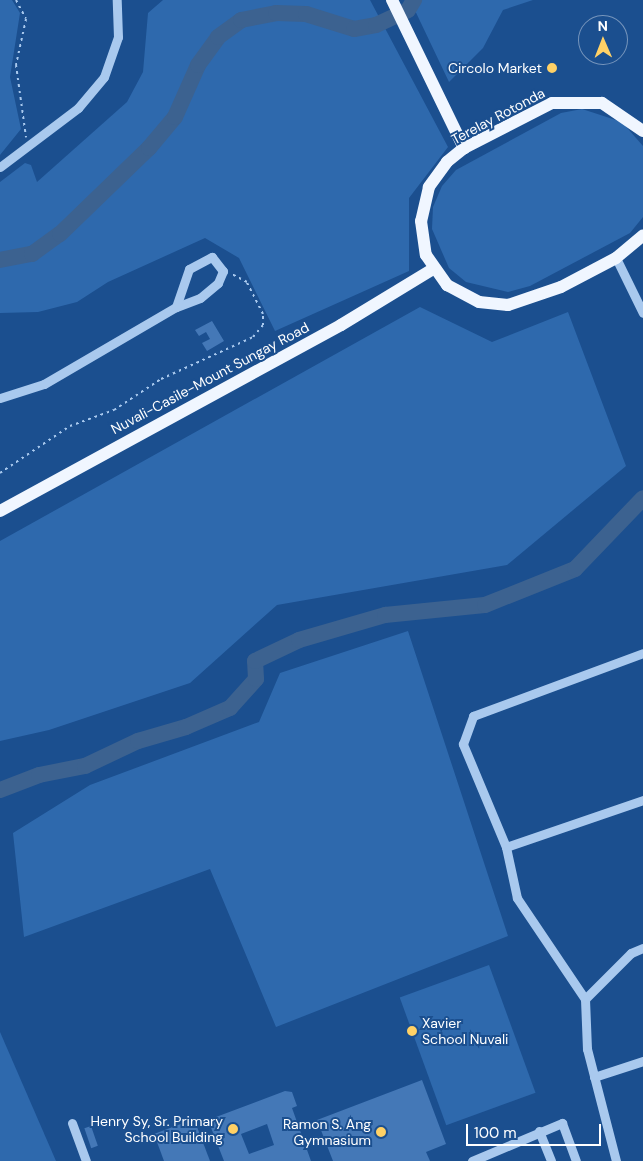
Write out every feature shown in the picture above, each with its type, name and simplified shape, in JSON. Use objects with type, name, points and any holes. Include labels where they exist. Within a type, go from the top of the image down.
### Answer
[{"type":"main road","points":[[392,0],[414,51],[464,148]]},
{"type":"main road","name":"Terelay Rotonda","points":[[643,131],[602,103],[578,100],[552,103],[464,148],[436,174],[422,202],[422,238],[433,269],[461,294],[508,305],[532,300],[616,258],[643,235]]},
{"type":"main road","name":"Nuvali-Casile-Mount Sungay Road","points":[[0,512],[341,325],[433,269]]},
{"type":"street","points":[[0,167],[78,108],[104,77],[118,36],[115,3]]},
{"type":"street","points":[[0,398],[44,384],[176,307],[214,288],[223,271],[218,260],[204,258],[189,269],[176,307]]},
{"type":"street","points":[[616,258],[643,313]]},
{"type":"street","points":[[616,1161],[594,1077],[585,999],[521,906],[510,875],[506,847],[467,758],[463,744],[467,723],[488,709],[643,654]]},
{"type":"street","points":[[506,847],[643,800]]},
{"type":"street","points":[[585,999],[631,953],[643,948]]},
{"type":"street","points":[[594,1077],[643,1060]]},
{"type":"street","points":[[72,1123],[86,1161]]},
{"type":"street","points":[[472,1161],[539,1131],[562,1123],[576,1161]]},
{"type":"street","points":[[539,1131],[551,1161]]},
{"type":"path","points":[[16,0],[26,19],[16,65],[26,112],[25,148]]},
{"type":"path","points":[[0,473],[70,426],[114,410],[161,379],[253,337],[263,325],[263,314],[247,282],[232,274]]},
{"type":"shaded area","points":[[0,0],[12,0],[20,13],[10,77],[21,129],[0,155]]},
{"type":"shaded area","points":[[163,0],[370,0],[448,147],[409,198],[409,271],[275,331],[239,258],[205,238],[108,282],[77,302],[38,312],[0,313],[0,182],[25,163],[31,165],[37,182],[127,102],[143,72],[148,13]]},
{"type":"shaded area","points":[[410,0],[533,0],[503,10],[483,48],[449,82]]},
{"type":"shaded area","points":[[582,109],[622,122],[643,146],[643,217],[630,233],[530,286],[508,292],[466,282],[449,268],[432,229],[433,207],[442,186],[456,170],[561,113]]},
{"type":"shaded area","points":[[420,307],[492,342],[568,312],[626,466],[507,565],[277,605],[190,683],[49,730],[0,741],[0,541]]},
{"type":"shaded area","points":[[408,631],[508,936],[276,1027],[210,869],[24,937],[13,833],[90,785],[259,722],[280,673]]},
{"type":"shaded area","points":[[489,965],[536,1093],[446,1125],[400,997]]},
{"type":"shaded area","points":[[0,1032],[56,1161],[0,1161]]},
{"type":"building","points":[[212,321],[224,341],[207,351],[202,343],[210,339],[206,332],[199,336],[195,330]]},
{"type":"building","name":"Ramon S. Ang Gymnasium","points":[[422,1080],[446,1144],[426,1152],[430,1161],[333,1161],[317,1120]]},
{"type":"building","name":"Henry Sy, Sr. Primary School Building","points":[[285,1091],[292,1092],[297,1106],[292,1108],[311,1161],[224,1161],[208,1120]],"holes":[[[267,1124],[274,1145],[249,1154],[241,1134]]]},
{"type":"building","points":[[194,1119],[210,1161],[164,1161],[154,1134]]},
{"type":"building","points":[[91,1126],[98,1146],[91,1148],[84,1128]]},
{"type":"waterway","points":[[0,260],[32,254],[60,234],[149,148],[175,117],[198,65],[218,37],[241,20],[276,13],[306,14],[354,29],[376,25],[408,10],[414,0]]},
{"type":"waterway","points":[[0,790],[39,775],[85,766],[138,741],[186,727],[230,708],[256,679],[255,661],[299,640],[385,615],[485,605],[575,569],[643,498]]},
{"type":"place","name":"Circolo Market","points":[[552,68]]},
{"type":"place","name":"Xavier School Nuvali","points":[[412,1031]]},
{"type":"place","name":"Henry Sy, Sr. Primary School Building","points":[[233,1129]]},
{"type":"place","name":"Ramon S. Ang Gymnasium","points":[[381,1132]]}]
